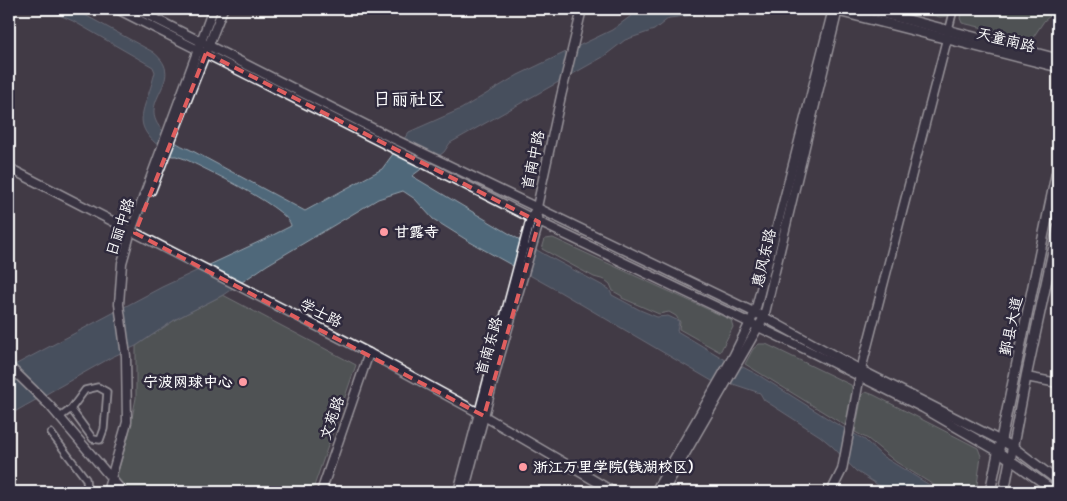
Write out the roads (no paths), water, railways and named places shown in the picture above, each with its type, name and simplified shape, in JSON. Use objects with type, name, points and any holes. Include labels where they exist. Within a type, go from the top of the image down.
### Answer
[{"type":"main road","points":[[117,9],[203,48],[755,312],[999,452],[1056,492]]},
{"type":"main road","points":[[136,9],[203,48],[381,142],[539,222],[1001,440],[1058,481]]},
{"type":"main road","name":"日丽中路","points":[[203,48],[213,9]]},
{"type":"main road","name":"日丽中路","points":[[107,492],[127,422],[126,356],[119,304],[122,263],[203,48],[223,9]]},
{"type":"main road","name":"首南中路","points":[[529,227],[531,218],[537,208],[582,9]]},
{"type":"main road","name":"天童南路","points":[[834,9],[1058,67]]},
{"type":"main road","name":"惠风东路","points":[[737,357],[755,312],[834,9]]},
{"type":"main road","name":"惠风东路","points":[[663,492],[737,357],[764,317],[834,9]]},
{"type":"main road","points":[[866,9],[1058,58]]},
{"type":"main road","points":[[831,492],[842,470],[861,373],[947,39]]},
{"type":"main road","name":"鄞县大道","points":[[990,492],[1058,166]]},
{"type":"main road","name":"学士路","points":[[9,168],[132,234],[369,353],[614,492]]},
{"type":"main road","name":"首南东路","points":[[458,492],[539,222],[537,208]]},
{"type":"main road","name":"首南东路","points":[[464,492],[481,415],[529,227]]},
{"type":"main road","name":"鄞县大道","points":[[1004,492],[1058,228]]},
{"type":"main road","name":"文苑路","points":[[321,492],[369,353]]},
{"type":"main road","points":[[9,366],[60,417],[123,492]]},
{"type":"main road","points":[[1026,377],[1058,383]]},
{"type":"main road","name":"惠风东路","points":[[656,492],[720,387]]},
{"type":"street","points":[[947,39],[954,9]]},
{"type":"street","points":[[60,417],[71,408],[85,390],[98,387],[107,392],[104,429],[100,440],[93,439],[71,408]]},
{"type":"street","points":[[51,433],[86,479],[86,492]]},
{"type":"water","points":[[46,9],[74,9],[153,52],[163,62],[166,72],[154,110],[156,121],[164,132],[182,146],[305,211],[382,169],[409,132],[461,109],[518,75],[612,30],[635,13],[643,9],[697,9],[695,15],[669,18],[654,30],[625,40],[603,57],[450,143],[444,152],[412,176],[542,253],[609,289],[612,295],[657,317],[668,316],[679,321],[677,331],[724,359],[760,376],[865,440],[882,456],[941,492],[889,492],[856,471],[820,436],[764,400],[760,393],[724,381],[712,381],[470,242],[433,219],[415,199],[403,191],[378,199],[267,265],[223,295],[176,319],[136,346],[112,357],[9,415],[9,368],[162,287],[291,226],[287,218],[261,199],[185,159],[172,156],[158,145],[148,136],[142,119],[155,72],[153,67],[73,21]]},
{"type":"place","name":"甘露寺","points":[[384,232]]},
{"type":"place","name":"宁波网球中心","points":[[243,382]]},
{"type":"place","name":"浙江万里学院(钱湖校区)","points":[[523,467]]},
{"type":"district","name":"日丽社区","points":[[409,99]]}]
